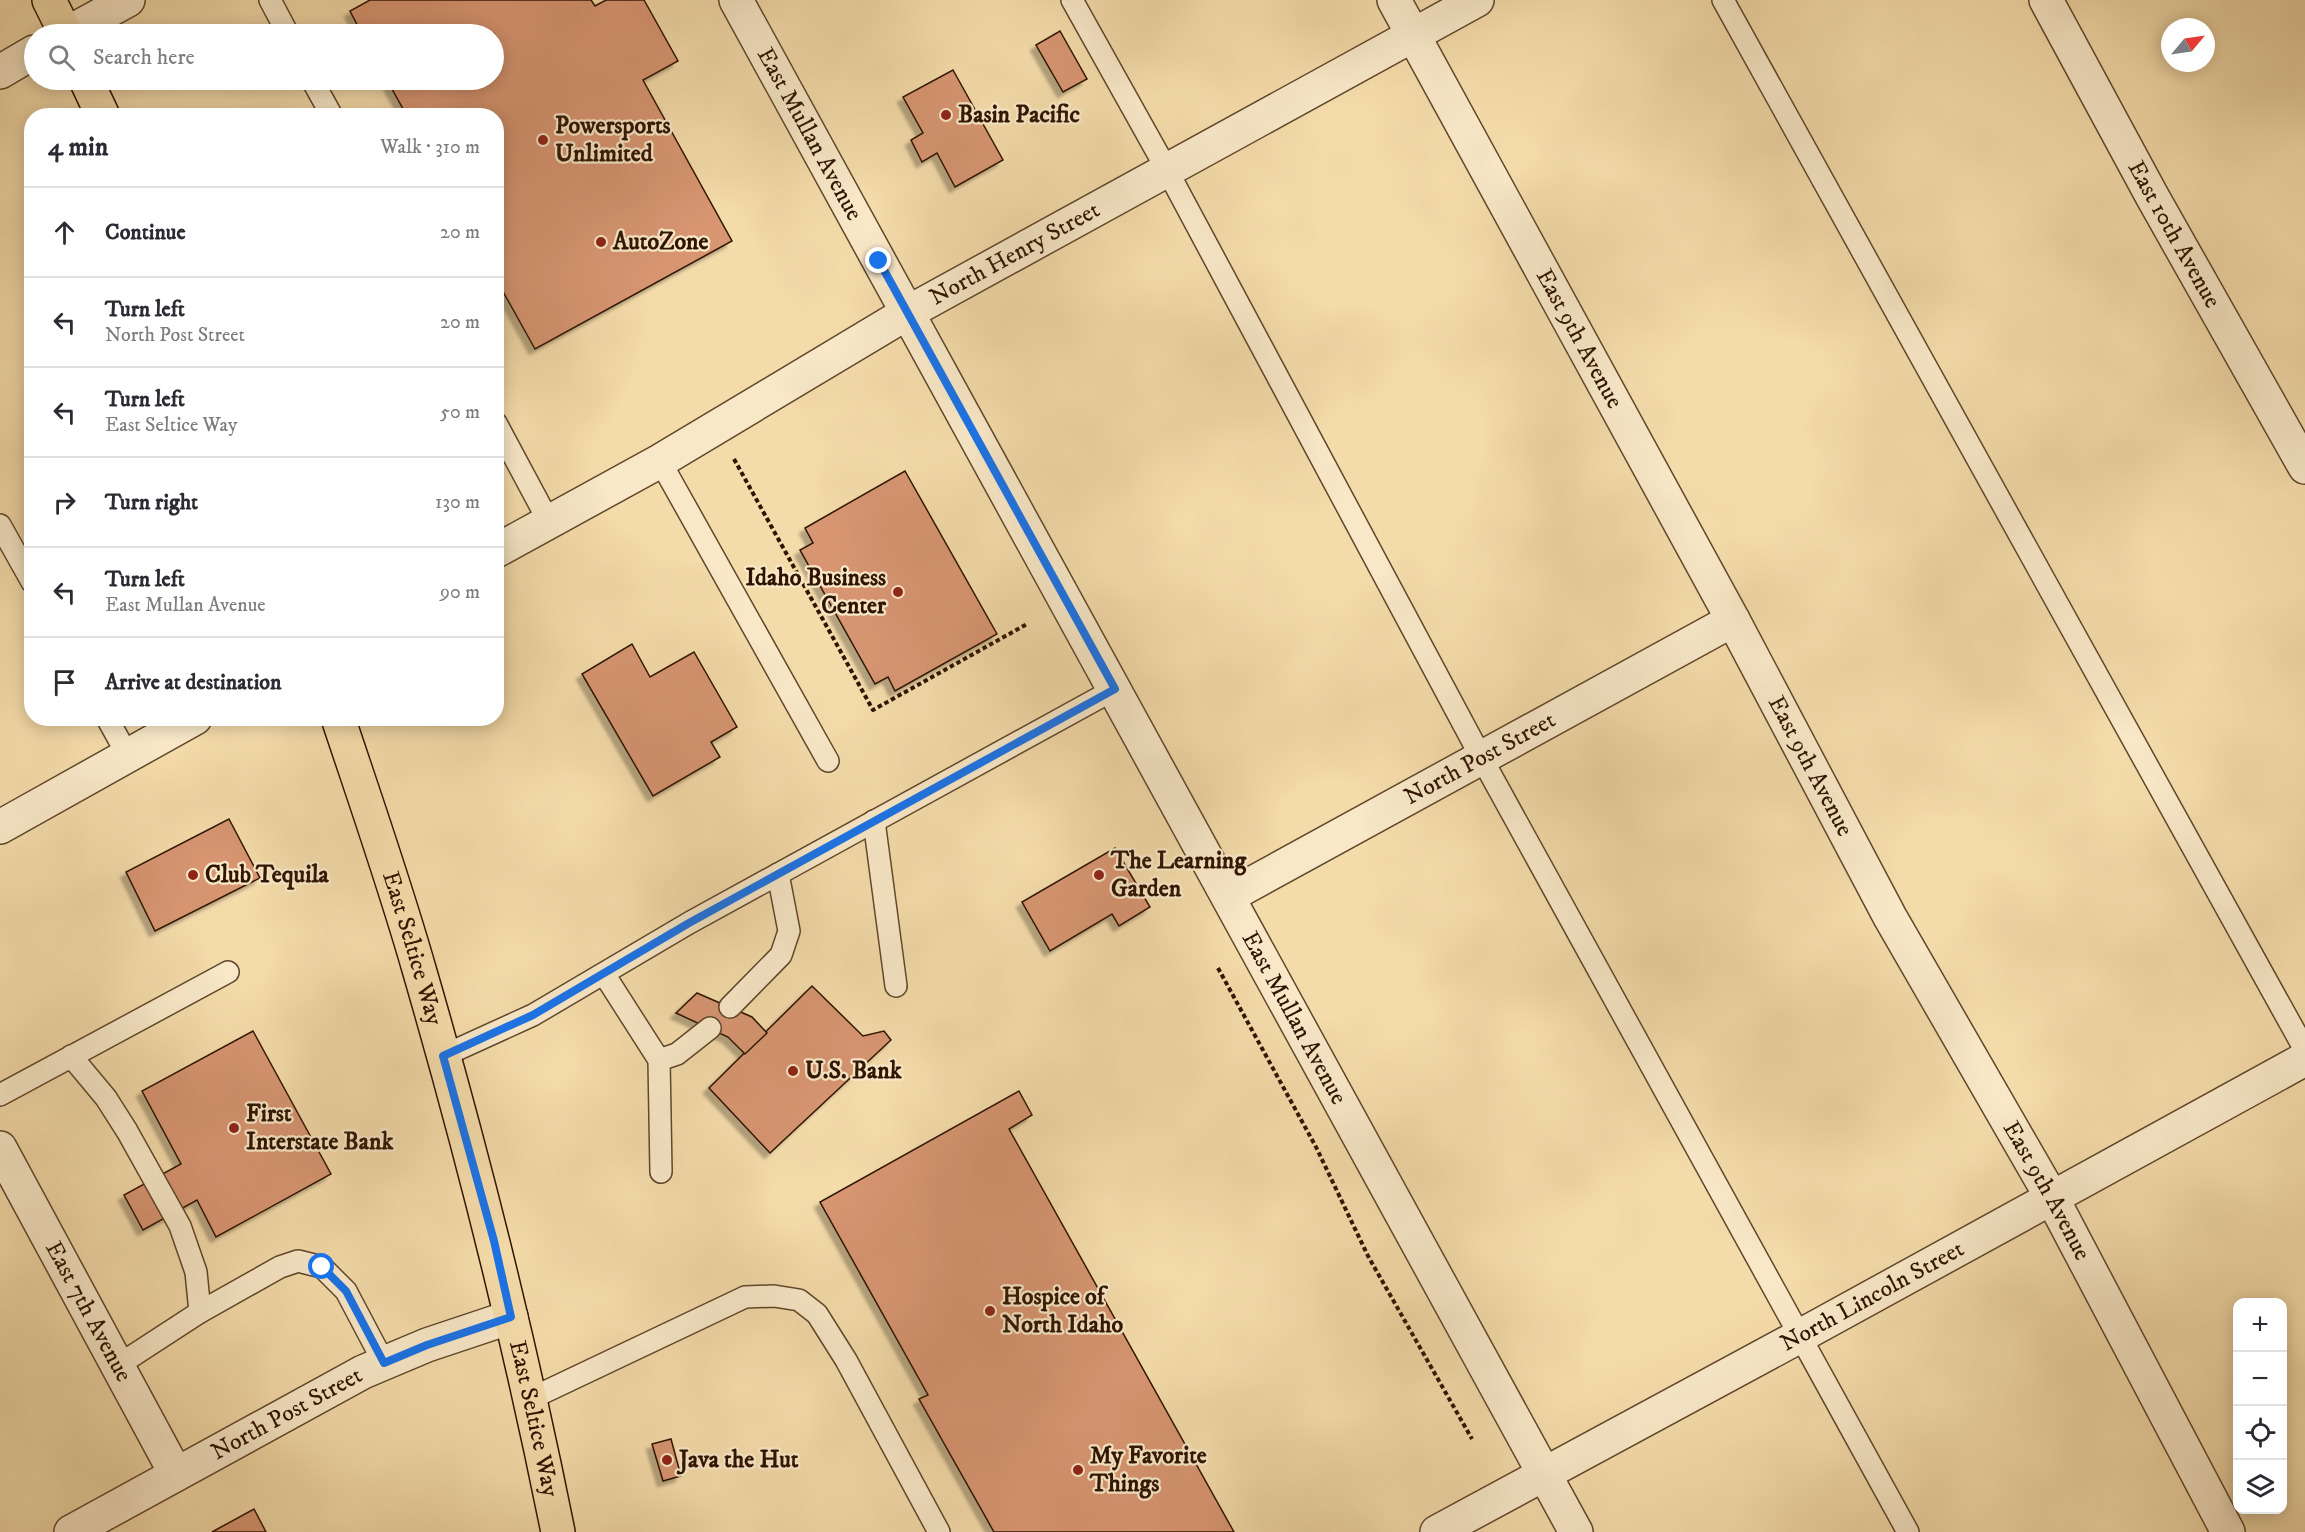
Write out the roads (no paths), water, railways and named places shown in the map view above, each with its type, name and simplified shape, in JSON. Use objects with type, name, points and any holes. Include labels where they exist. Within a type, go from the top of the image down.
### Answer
[{"type":"main road","points":[[49,0],[61,24]]},
{"type":"main road","points":[[91,90],[99,108]]},
{"type":"main road","name":"East Seltice Way","points":[[341,726],[390,875],[494,1241],[558,1532]]},
{"type":"street","points":[[84,24],[128,0]]},
{"type":"street","name":"East Mullan Avenue","points":[[736,0],[1576,1532]]},
{"type":"street","name":"East 9th Avenue","points":[[1394,0],[1733,620],[1890,917],[2052,1198],[2228,1532]]},
{"type":"street","name":"North Henry Street","points":[[504,547],[660,461],[907,313],[1413,33],[1477,0]]},
{"type":"street","name":"East 10th Avenue","points":[[2046,0],[2152,196],[2305,467]]},
{"type":"street","points":[[0,72],[24,58]]},
{"type":"street","name":"North Post Street","points":[[1229,896],[1733,620]]},
{"type":"street","points":[[0,827],[181,726]]},
{"type":"street","name":"North Lincoln Street","points":[[1437,1532],[2305,1059]]},
{"type":"street","name":"East 7th Avenue","points":[[0,1148],[176,1474]]},
{"type":"street","name":"North Post Street","points":[[71,1532],[363,1372],[427,1345],[511,1317]]},
{"type":"lane","points":[[270,0],[283,24]]},
{"type":"lane","points":[[1072,0],[1167,170],[1481,757],[1908,1532]]},
{"type":"lane","points":[[1723,0],[2305,1050]]},
{"type":"lane","points":[[318,90],[328,108]]},
{"type":"lane","points":[[504,438],[549,522]]},
{"type":"lane","points":[[660,461],[828,761]]},
{"type":"lane","points":[[0,525],[24,568]]},
{"type":"lane","points":[[443,1056],[533,1015],[778,874],[1115,689]]},
{"type":"lane","points":[[111,726],[128,756]]},
{"type":"lane","points":[[874,821],[896,986]]},
{"type":"lane","points":[[730,1007],[781,955],[789,931],[778,874]]},
{"type":"lane","points":[[0,1095],[228,972]]},
{"type":"lane","points":[[604,974],[658,1060],[661,1172]]},
{"type":"lane","points":[[658,1060],[676,1054],[710,1028]]},
{"type":"lane","points":[[70,1056],[106,1098],[128,1131],[180,1226],[196,1272],[200,1312]]},
{"type":"lane","points":[[117,1366],[200,1312],[279,1267],[298,1261],[322,1267],[346,1291],[384,1363]]},
{"type":"lane","points":[[530,1399],[745,1297],[774,1296],[799,1300],[817,1314],[846,1360],[939,1532]]},
{"type":"place","name":"Basin Pacific","points":[[946,115]]},
{"type":"place","name":"Powersports Unlimited","points":[[543,140]]},
{"type":"place","name":"AutoZone","points":[[601,242]]},
{"type":"place","name":"Idaho Business Center","points":[[898,592]]},
{"type":"place","name":"Club Tequila","points":[[193,875]]},
{"type":"place","name":"The Learning Garden","points":[[1099,875]]},
{"type":"place","name":"U.S. Bank","points":[[793,1071]]},
{"type":"place","name":"First Interstate Bank","points":[[234,1128]]},
{"type":"place","name":"Hospice of North Idaho","points":[[990,1311]]},
{"type":"place","name":"Java the Hut","points":[[667,1460]]},
{"type":"place","name":"My Favorite Things","points":[[1078,1470]]}]
